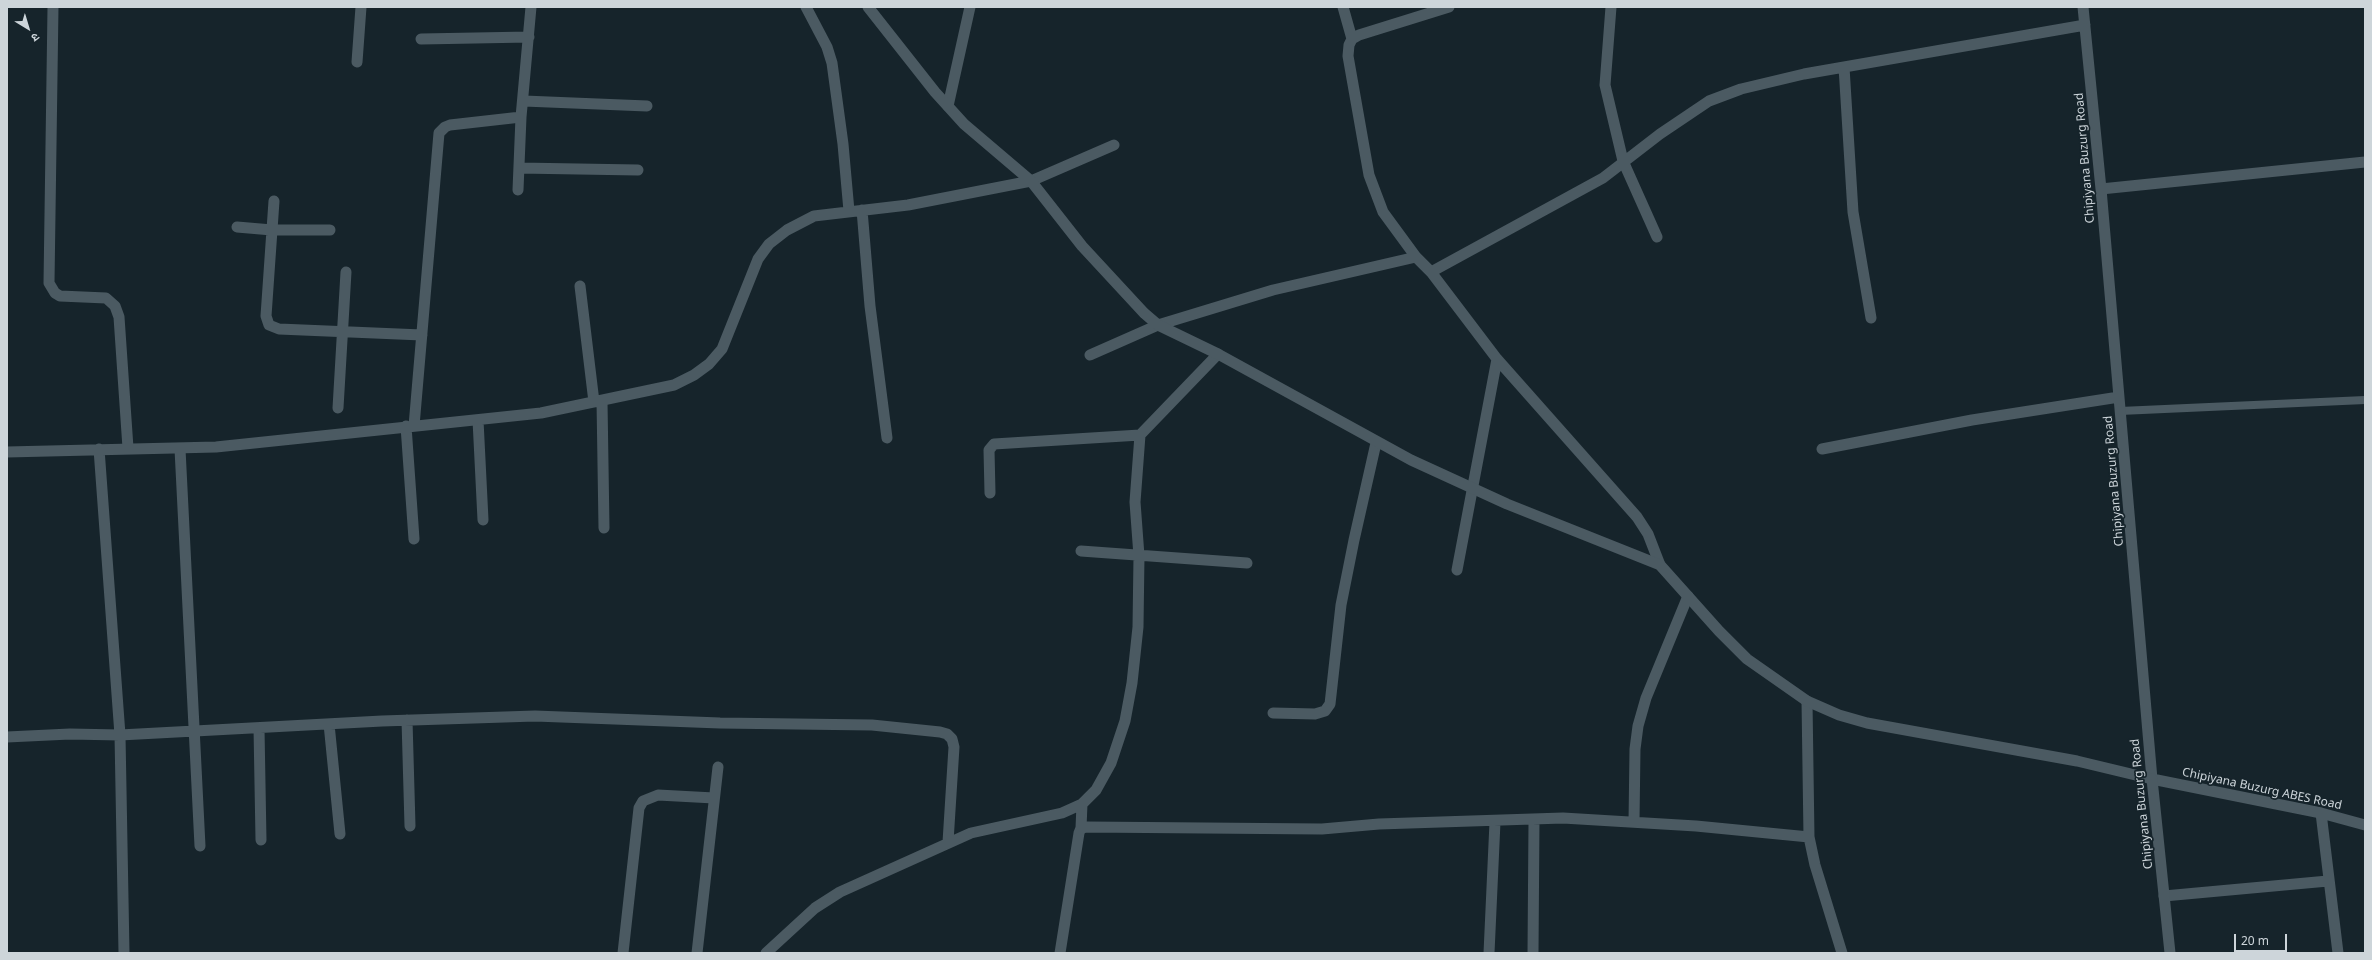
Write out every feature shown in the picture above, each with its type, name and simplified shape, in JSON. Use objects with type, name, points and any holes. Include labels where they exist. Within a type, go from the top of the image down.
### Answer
[{"type":"street","points":[[53,7],[49,284],[55,293],[60,296],[106,298],[115,306],[119,317],[128,448]]},
{"type":"street","points":[[357,62],[361,7]]},
{"type":"street","points":[[518,190],[521,118],[524,101],[531,7]]},
{"type":"street","points":[[806,7],[824,41],[832,64],[842,137],[849,211]]},
{"type":"street","points":[[868,7],[948,106],[1003,159],[1031,181],[1082,246],[1139,308],[1158,325],[1218,354],[1376,443],[1471,488],[1660,565]]},
{"type":"street","points":[[948,106],[970,7]]},
{"type":"street","points":[[1343,7],[1352,39],[1349,45],[1348,56],[1369,175],[1383,212],[1416,257],[1431,272],[1497,359],[1543,409],[1637,518],[1648,534],[1660,565]]},
{"type":"street","points":[[1352,39],[1449,7]]},
{"type":"street","points":[[1611,7],[1605,85],[1623,161],[1657,237]]},
{"type":"street","name":"Chipiyana Buzurg Road","points":[[2083,7],[2102,189],[2152,779],[2170,953]]},
{"type":"street","points":[[1431,272],[1603,178],[1623,161],[1709,101],[1741,89],[1804,74],[2085,25]]},
{"type":"street","points":[[421,39],[529,37]]},
{"type":"street","points":[[1844,67],[1853,212],[1871,318]]},
{"type":"street","points":[[524,101],[647,106]]},
{"type":"street","points":[[414,539],[410,426],[422,335],[439,133],[445,127],[450,125],[521,118]]},
{"type":"street","points":[[7,452],[128,448],[180,449],[478,420],[541,413],[674,385],[694,375],[710,364],[722,349],[758,259],[768,244],[787,230],[814,216],[908,205],[1031,181],[1114,145]]},
{"type":"street","points":[[2102,189],[2365,162]]},
{"type":"street","points":[[519,168],[638,170]]},
{"type":"street","points":[[274,200],[266,316],[269,325],[279,329],[422,335]]},
{"type":"street","points":[[862,210],[870,306],[887,438]]},
{"type":"street","points":[[237,227],[272,230],[330,230]]},
{"type":"street","points":[[1090,355],[1158,325],[1273,290],[1416,257]]},
{"type":"street","points":[[338,408],[344,332],[346,272]]},
{"type":"street","points":[[580,286],[598,401],[604,528]]},
{"type":"street","points":[[766,953],[815,908],[840,892],[948,842],[971,833],[1062,813],[1082,804],[1096,790],[1111,763],[1125,722],[1132,683],[1138,627],[1139,556],[1135,502],[1140,434],[1218,354]]},
{"type":"street","points":[[1457,570],[1471,488],[1497,359]]},
{"type":"street","points":[[1822,449],[1972,420],[2119,397]]},
{"type":"street","points":[[478,420],[483,520]]},
{"type":"street","points":[[990,493],[989,450],[994,444],[1140,434]]},
{"type":"street","points":[[1273,713],[1315,714],[1325,711],[1330,704],[1341,605],[1376,443]]},
{"type":"street","points":[[99,449],[120,735],[124,953]]},
{"type":"street","points":[[180,449],[200,846]]},
{"type":"street","points":[[1081,552],[1247,563]]},
{"type":"street","name":"Chipiyana Buzurg ABES Road","points":[[1660,565],[1719,631],[1747,659],[1807,701],[1839,715],[1867,723],[2077,761],[2152,779],[2321,813],[2365,825]]},
{"type":"street","points":[[1634,822],[1635,749],[1638,726],[1646,698],[1688,596]]},
{"type":"street","points":[[1807,701],[1809,836],[1815,865],[1842,953]]},
{"type":"street","points":[[7,737],[70,734],[120,735],[407,720],[534,716],[720,723],[872,725],[940,732],[947,734],[952,739],[954,747],[948,842]]},
{"type":"street","points":[[407,720],[410,826]]},
{"type":"street","points":[[329,724],[340,834]]},
{"type":"street","points":[[259,728],[260,840]]},
{"type":"street","points":[[697,953],[718,767]]},
{"type":"street","points":[[623,953],[639,808],[649,797],[658,795],[714,798]]},
{"type":"street","points":[[1060,953],[1063,921],[1081,828],[1082,804]]},
{"type":"street","points":[[2321,813],[2328,881],[2338,953]]},
{"type":"street","points":[[1081,828],[1322,829],[1379,824],[1495,822],[1563,818],[1696,826],[1809,836]]},
{"type":"street","points":[[1533,953],[1534,820]]},
{"type":"street","points":[[1488,953],[1495,822]]},
{"type":"street","points":[[2164,896],[2328,881]]},
{"type":"lane","points":[[2120,411],[2365,400]]}]
